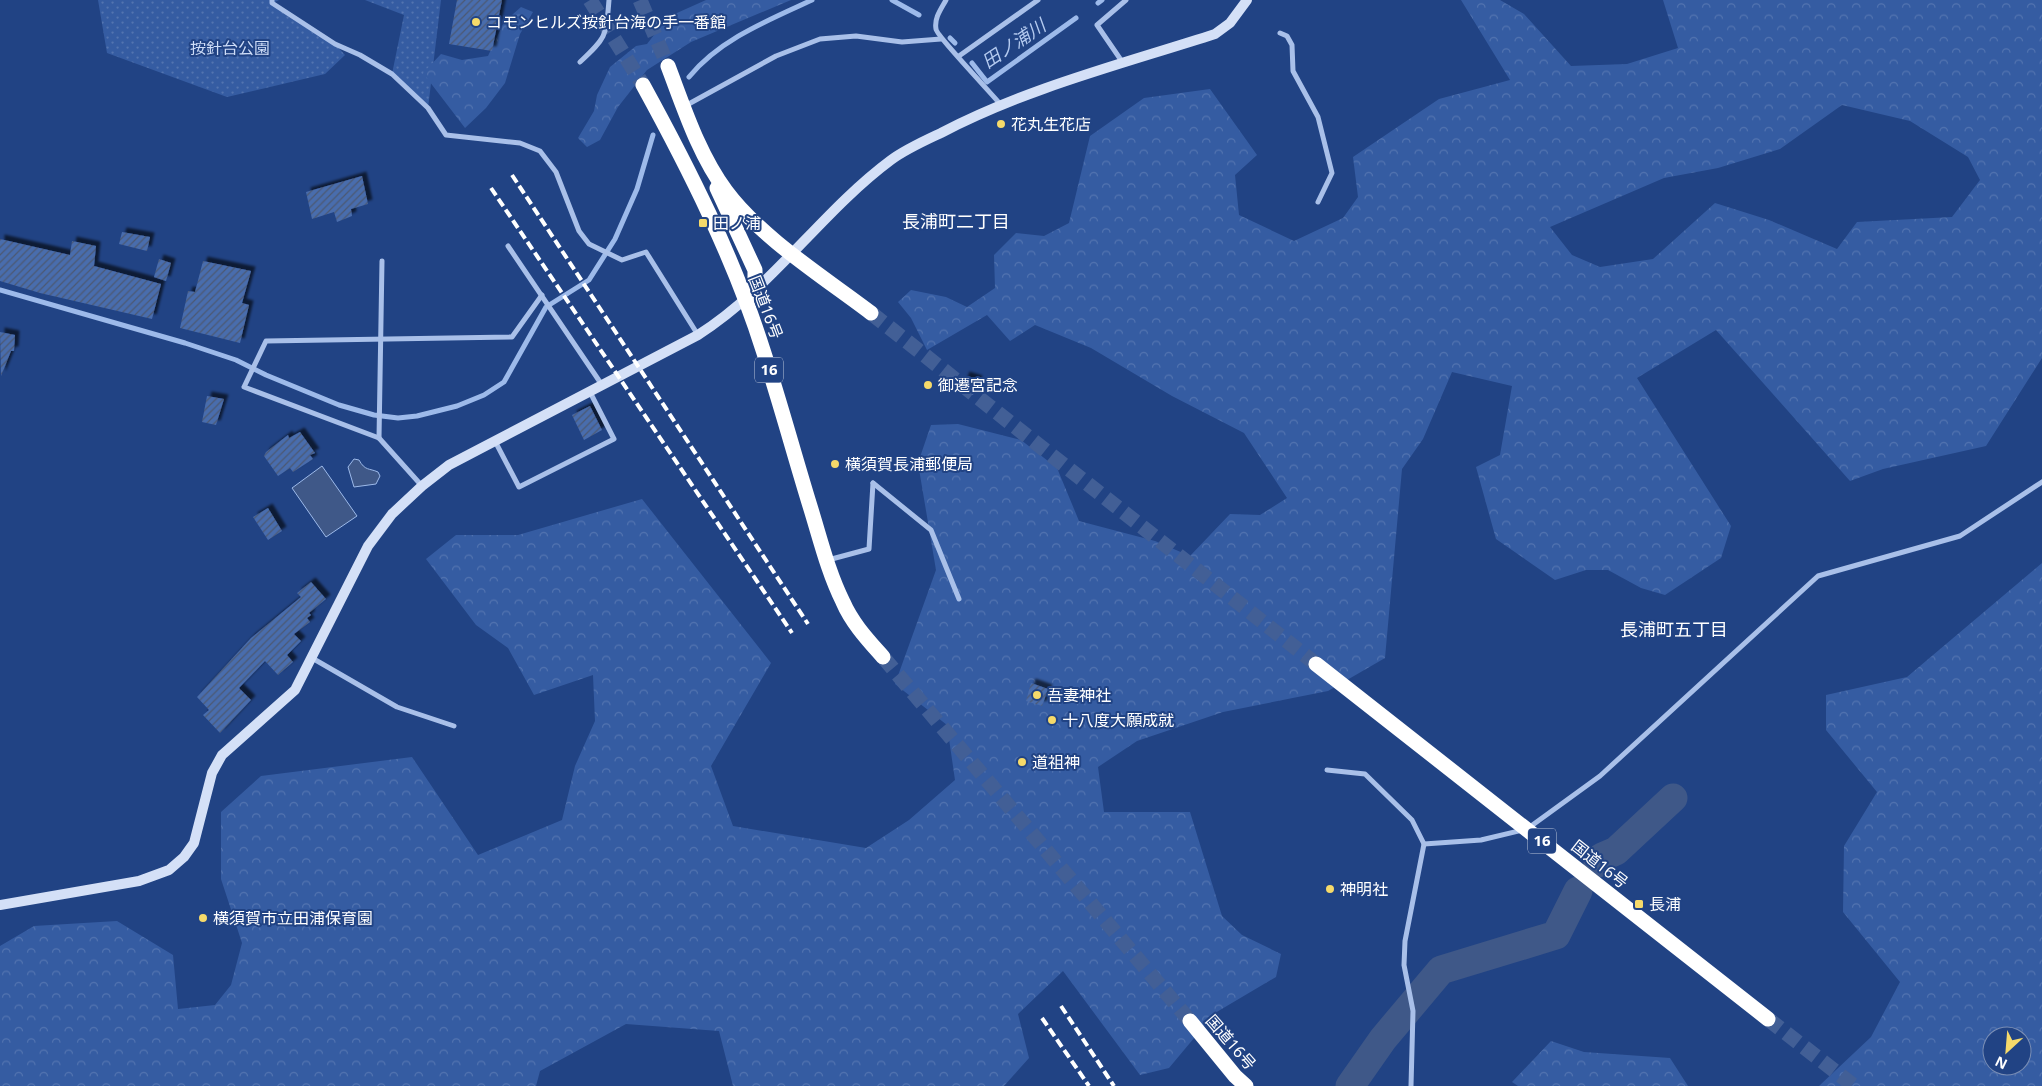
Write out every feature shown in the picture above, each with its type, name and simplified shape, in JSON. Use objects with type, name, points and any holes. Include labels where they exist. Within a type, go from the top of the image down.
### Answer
[{"type":"highway","points":[[668,66],[713,179],[755,270],[755,285],[746,299]]},
{"type":"highway","name":"国道16号","points":[[643,85],[703,202],[746,299],[763,349],[826,560],[843,604],[860,631],[883,657]]},
{"type":"highway","points":[[707,161],[725,190],[746,213],[793,253],[871,313]]},
{"type":"highway","name":"国道16号","points":[[1316,664],[1768,1019]]},
{"type":"highway","name":"国道16号","points":[[1190,1021],[1235,1076],[1246,1086]]},
{"type":"street","points":[[272,0],[272,3],[334,44],[360,54],[392,74],[428,108],[446,135],[520,143],[540,151],[556,172],[579,231],[588,244],[622,260],[646,252],[698,334]]},
{"type":"street","points":[[580,62],[601,42],[606,33],[609,0]]},
{"type":"street","points":[[946,0],[937,15],[935,30],[941,40],[959,56],[1001,105]]},
{"type":"street","points":[[959,56],[1038,0]]},
{"type":"street","points":[[1124,63],[1097,24],[1126,0]]},
{"type":"street","points":[[0,904],[139,881],[169,870],[184,857],[194,843],[212,773],[222,755],[295,690],[368,546],[392,514],[422,486],[450,465],[698,334],[725,317],[746,299],[845,201],[893,159],[963,121],[1024,95],[1215,34],[1230,23],[1248,0]]},
{"type":"street","points":[[1280,33],[1286,36],[1292,45],[1293,71],[1318,117],[1332,173],[1318,202]]},
{"type":"street","points":[[684,107],[776,56],[820,39],[856,36],[902,42],[941,40]]},
{"type":"street","points":[[508,246],[602,385]]},
{"type":"street","points":[[379,438],[382,261]]},
{"type":"street","points":[[422,486],[379,438],[244,387],[266,340],[512,337],[542,295]]},
{"type":"street","points":[[496,442],[519,487],[614,439],[589,391]]},
{"type":"street","points":[[1424,844],[1481,840],[1527,829],[1600,776],[1818,576],[1960,536],[2042,482]]},
{"type":"street","points":[[826,560],[869,549],[873,483],[931,530],[959,599]]},
{"type":"street","points":[[312,658],[397,707],[454,726]]},
{"type":"street","points":[[1327,770],[1365,774],[1412,820],[1424,844],[1405,941],[1404,965],[1413,1011],[1411,1086]]},
{"type":"green space","name":"按針台公園","points":[[98,0],[279,0],[273,3],[335,44],[345,55],[325,74],[227,97],[107,53]]},
{"type":"green space","points":[[365,0],[441,0],[428,108],[392,74],[404,15]]},
{"type":"green space","points":[[706,0],[791,0],[691,42],[647,70],[618,107],[600,140],[587,147],[578,138],[594,111],[597,95],[610,67],[636,46],[647,44],[668,17]]},
{"type":"green space","points":[[1461,0],[1500,0],[1524,14],[1571,66],[1627,64],[1678,48],[1663,0],[2042,0],[2042,358],[1986,446],[1883,469],[1850,481],[1716,330],[1637,378],[1731,526],[1721,558],[1665,595],[1641,588],[1608,570],[1586,570],[1555,580],[1496,539],[1476,467],[1500,455],[1512,386],[1452,372],[1423,439],[1402,469],[1385,658],[1328,691],[1223,712],[1137,741],[1098,767],[1104,812],[1190,812],[1222,916],[1242,935],[1281,954],[1276,977],[1215,1013],[1169,1068],[1140,1075],[1063,971],[1018,1014],[1029,1058],[1004,1086],[733,1086],[719,1031],[626,1024],[540,1071],[536,1086],[0,1086],[0,946],[34,926],[117,921],[173,955],[178,1009],[215,1005],[231,985],[242,943],[221,879],[221,812],[261,776],[412,757],[478,855],[562,820],[575,766],[595,721],[593,675],[534,695],[508,648],[476,625],[426,559],[456,535],[518,535],[642,499],[771,663],[711,766],[733,826],[866,848],[909,820],[955,780],[947,725],[895,684],[936,570],[918,463],[931,425],[958,424],[1021,440],[1057,468],[1079,521],[1155,541],[1190,556],[1230,514],[1260,515],[1287,498],[1244,433],[1172,396],[1091,348],[1035,325],[1010,341],[987,315],[927,350],[911,318],[898,302],[911,290],[946,297],[967,307],[995,288],[994,255],[1016,233],[1044,236],[1069,223],[1090,136],[1144,98],[1210,89],[1257,155],[1235,175],[1239,215],[1294,241],[1343,218],[1358,197],[1353,157],[1439,99],[1510,80]],"holes":[[[1842,105],[1910,121],[1968,157],[1980,180],[1952,217],[1857,222],[1837,249],[1769,220],[1715,203],[1653,259],[1600,267],[1572,255],[1550,227],[1664,178],[1718,168],[1780,149]]]},
{"type":"green space","points":[[521,7],[533,12],[520,34],[505,83],[486,108],[465,128],[423,73],[441,54],[462,60],[488,56],[504,22]]},
{"type":"green space","points":[[2042,563],[2042,1086],[1819,1086],[1871,1037],[1900,982],[1843,912],[1844,846],[1877,792],[1826,730],[1826,695],[1907,677]]},
{"type":"green space","points":[[1551,1041],[1584,1052],[1670,1058],[1688,1086],[1518,1086],[1512,1082]]},
{"type":"shaded area","points":[[354,459],[359,460],[365,468],[378,472],[380,476],[376,484],[354,487],[348,467]]},
{"type":"shaded area","points":[[322,466],[357,516],[326,537],[292,488]]},
{"type":"building","name":"コモンヒルズ按針台海の手一番館","points":[[457,0],[502,0],[492,51],[449,44]]},
{"type":"building","points":[[362,176],[368,204],[351,209],[352,216],[337,222],[334,212],[312,219],[306,192]]},
{"type":"building","points":[[122,232],[150,237],[147,251],[119,244]]},
{"type":"building","points":[[0,239],[70,255],[72,241],[96,246],[94,266],[161,284],[152,319],[40,293],[0,281]]},
{"type":"building","points":[[159,259],[171,263],[166,281],[154,277]]},
{"type":"building","points":[[203,261],[251,271],[242,303],[249,305],[240,343],[180,328],[188,291],[195,292]]},
{"type":"building","points":[[0,332],[15,335],[14,351],[11,351],[1,376]]},
{"type":"building","points":[[965,376],[978,380],[973,395],[960,391]]},
{"type":"building","points":[[207,396],[224,399],[216,425],[202,422]]},
{"type":"building","points":[[590,406],[602,430],[584,440],[572,415]]},
{"type":"building","points":[[300,432],[315,453],[310,455],[313,459],[293,472],[290,468],[278,476],[264,456],[266,452],[288,435],[289,438]]},
{"type":"building","points":[[268,508],[282,531],[268,540],[253,517]]},
{"type":"building","points":[[311,582],[326,599],[309,613],[311,615],[307,618],[310,622],[294,634],[301,641],[287,655],[293,662],[278,675],[265,661],[239,688],[251,700],[220,733],[203,715],[209,710],[197,697],[251,638],[301,597],[297,593]]},
{"type":"building","name":"吾妻神社","points":[[1031,683],[1048,689],[1042,706],[1026,701]]},
{"type":"waterway","name":"田ノ浦川","points":[[689,77],[701,64],[730,41],[762,23],[812,0]]},
{"type":"waterway","name":"田ノ浦川","points":[[892,0],[919,15]]},
{"type":"waterway","name":"田ノ浦川","points":[[1098,3],[1102,0]]},
{"type":"waterway","name":"田ノ浦川","points":[[972,63],[987,82],[1076,18]]},
{"type":"waterway","points":[[950,38],[955,43]]},
{"type":"waterway","points":[[0,290],[185,343],[236,360],[266,375],[339,405],[374,415],[398,418],[417,416],[457,406],[484,395],[504,382],[546,307],[589,280],[615,239],[637,189],[653,135]]},
{"type":"waterway","points":[[1598,863],[1602,857],[1616,851],[1673,798]]},
{"type":"waterway","points":[[1350,1086],[1383,1039],[1441,970],[1556,935],[1578,891]]},
{"type":"tunnel","points":[[590,0],[643,85]]},
{"type":"tunnel","points":[[640,0],[668,66]]},
{"type":"tunnel","points":[[871,313],[1316,664]]},
{"type":"tunnel","points":[[883,657],[1190,1021]]},
{"type":"tunnel","points":[[1768,1019],[1854,1086]]},
{"type":"railway","points":[[512,175],[808,624]]},
{"type":"railway","points":[[491,188],[792,633]]},
{"type":"railway","points":[[1061,1006],[1114,1086]]},
{"type":"railway","points":[[1042,1018],[1089,1086]]},
{"type":"place","name":"コモンヒルズ按針台海の手一番館","points":[[476,22]]},
{"type":"place","name":"花丸生花店","points":[[1001,124]]},
{"type":"place","name":"田ノ浦","points":[[703,223]]},
{"type":"place","name":"御遷宮記念","points":[[928,385]]},
{"type":"place","name":"横須賀長浦郵便局","points":[[835,464]]},
{"type":"place","name":"吾妻神社","points":[[1037,695]]},
{"type":"place","name":"十八度大願成就","points":[[1052,720]]},
{"type":"place","name":"道祖神","points":[[1022,762]]},
{"type":"place","name":"神明社","points":[[1330,889]]},
{"type":"place","name":"長浦","points":[[1639,904]]},
{"type":"place","name":"横須賀市立田浦保育園","points":[[203,918]]},
{"type":"district","name":"長浦町二丁目","points":[[956,222]]},
{"type":"district","name":"長浦町五丁目","points":[[1674,630]]}]
